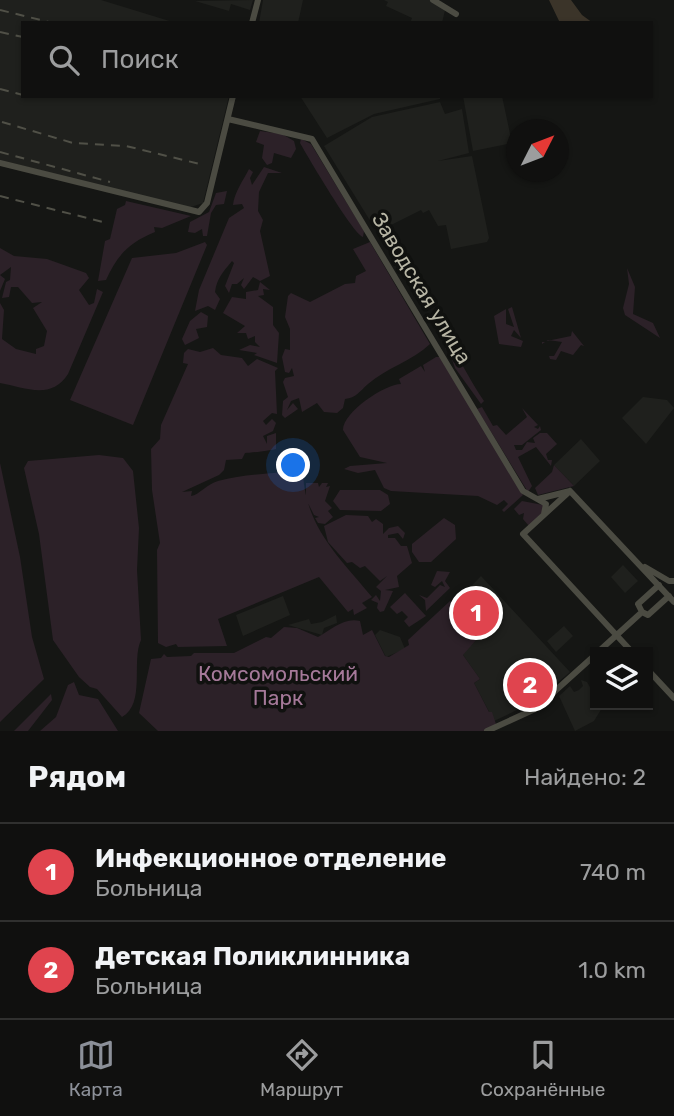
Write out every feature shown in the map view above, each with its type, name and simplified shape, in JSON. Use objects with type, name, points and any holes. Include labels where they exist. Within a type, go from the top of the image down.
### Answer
[{"type":"main road","points":[[253,21],[258,0]]},
{"type":"main road","points":[[433,0],[456,14]]},
{"type":"main road","points":[[0,163],[199,212],[207,203],[233,98]]},
{"type":"main road","name":"Заводская улица","points":[[228,118],[312,139],[526,495],[538,499]]},
{"type":"main road","points":[[538,499],[570,491]]},
{"type":"main road","points":[[570,491],[523,534],[627,647]]},
{"type":"main road","points":[[570,491],[659,585],[672,599],[648,615],[642,612],[638,604],[659,585]]},
{"type":"main road","points":[[538,499],[546,506],[544,514]]},
{"type":"main road","points":[[639,564],[667,580],[674,581],[674,589]]},
{"type":"main road","points":[[604,647],[642,612]]},
{"type":"main road","points":[[487,731],[535,709],[590,660]]},
{"type":"main road","points":[[653,675],[674,698]]},
{"type":"shaded area","points":[[0,0],[101,0],[169,21],[21,21],[21,98],[229,98],[203,203],[188,208],[0,160]]},
{"type":"shaded area","points":[[253,0],[250,10],[231,4],[229,11],[195,1]]},
{"type":"shaded area","points":[[263,0],[303,0],[298,21],[259,21]]},
{"type":"shaded area","points":[[384,0],[430,0],[445,10],[442,21],[411,21],[412,18],[386,6],[388,2]]},
{"type":"shaded area","points":[[549,0],[571,0],[590,21],[559,21]]},
{"type":"shaded area","points":[[301,98],[440,98],[374,114],[327,138]]},
{"type":"shaded area","points":[[463,98],[502,98],[507,119],[506,144],[473,151]]},
{"type":"shaded area","points":[[440,102],[445,114],[462,109],[469,153],[438,161],[472,156],[489,238],[487,242],[451,249],[446,225],[438,226],[429,210],[423,213],[421,210],[383,229],[380,224],[374,227],[324,146],[372,117]]},
{"type":"shaded area","points":[[643,397],[667,400],[674,408],[646,444],[622,418]]},
{"type":"shaded area","points":[[581,439],[600,461],[574,486],[554,465]]},
{"type":"shaded area","points":[[623,565],[638,581],[625,593],[611,577]]},
{"type":"shaded area","points":[[481,576],[570,672],[536,701],[494,721],[474,683],[480,679],[463,655],[466,619],[453,605]]},
{"type":"shaded area","points":[[283,596],[290,615],[243,636],[236,615]]},
{"type":"shaded area","points":[[336,615],[337,623],[324,628],[322,635],[288,625],[309,619],[311,624],[322,622]]},
{"type":"shaded area","points":[[564,626],[573,636],[556,652],[547,641]]},
{"type":"shaded area","points":[[380,630],[400,637],[405,649],[386,657],[375,635]]},
{"type":"shaded area","points":[[581,680],[587,682],[590,687],[590,710],[601,710],[594,721],[575,731],[559,696],[570,686],[574,692],[583,686]]},
{"type":"green space","points":[[260,131],[282,134],[294,141],[296,149],[291,158],[274,153],[272,163],[267,165],[262,158],[264,145],[256,142]]},
{"type":"green space","points":[[301,139],[311,144],[364,231],[363,237],[331,194],[300,143]]},
{"type":"green space","points":[[264,167],[282,173],[268,173],[259,192],[258,211],[263,220],[260,231],[270,276],[260,281],[253,277],[244,289],[241,285],[244,278],[237,284],[232,284],[229,293],[225,286],[234,263],[232,261],[217,283],[215,292],[220,299],[215,310],[208,306],[195,311],[199,290],[229,218],[244,208],[242,204],[233,205],[237,191],[249,169],[253,172],[250,178],[252,185]]},
{"type":"green space","points":[[227,191],[224,204],[216,205],[211,213],[207,236],[203,236],[202,229],[195,233],[188,232],[190,222],[209,212],[216,193]]},
{"type":"green space","points":[[126,201],[191,216],[162,228],[154,227],[155,232],[124,251],[106,280],[98,281],[105,241],[110,239],[117,209],[125,205]]},
{"type":"green space","points":[[205,242],[207,245],[133,425],[70,400],[132,258],[176,253]]},
{"type":"green space","points":[[370,242],[430,344],[375,378],[355,396],[345,399],[343,408],[337,413],[324,412],[317,403],[302,412],[299,398],[291,401],[287,410],[293,403],[298,409],[285,418],[282,415],[283,401],[288,397],[283,382],[285,378],[294,376],[292,368],[289,373],[285,372],[282,357],[285,349],[290,350],[290,329],[285,317],[288,296],[291,293],[310,302],[345,284],[355,283],[356,276],[366,271],[353,249]]},
{"type":"green space","points":[[0,248],[14,256],[47,259],[86,273],[89,278],[79,290],[89,305],[94,303],[97,289],[103,292],[68,374],[54,387],[37,390],[0,383],[0,303],[4,310],[2,339],[16,349],[36,354],[36,349],[44,346],[47,331],[33,308],[42,302],[32,303],[18,287],[11,287],[9,297],[2,298],[6,282],[10,280],[11,267],[0,275]]},
{"type":"green space","points":[[627,268],[635,287],[633,314],[653,323],[660,338],[625,315],[623,308],[629,284]]},
{"type":"green space","points":[[0,275],[5,279],[0,291]]},
{"type":"green space","points":[[260,282],[270,290],[263,289],[264,295],[258,296],[273,307],[273,325],[279,333],[277,363],[254,355],[257,353],[239,350],[250,345],[260,347],[255,342],[255,336],[248,339],[246,333],[237,333],[245,326],[223,313],[232,297],[246,299],[246,292],[258,290]]},
{"type":"green space","points":[[512,307],[521,338],[514,330],[511,336],[523,341],[521,347],[499,344],[494,316],[506,309],[506,324],[514,327],[508,309]]},
{"type":"green space","points":[[201,312],[208,316],[207,327],[196,329],[199,338],[185,345],[182,339],[190,321]]},
{"type":"green space","points":[[572,331],[584,346],[581,345],[573,355],[561,351],[556,360],[550,359],[549,356],[554,356],[562,342],[550,340],[571,336]]},
{"type":"green space","points":[[446,346],[451,347],[460,361],[484,401],[481,404],[455,368]]},
{"type":"green space","points":[[213,348],[221,355],[242,358],[248,366],[257,359],[278,368],[275,371],[277,414],[272,413],[263,421],[266,425],[272,419],[276,423],[273,431],[263,436],[267,444],[267,436],[276,433],[276,449],[245,453],[242,459],[226,460],[224,470],[219,475],[182,492],[192,491],[191,496],[214,482],[243,476],[286,472],[286,476],[303,474],[311,511],[318,526],[337,555],[372,597],[362,603],[367,608],[354,615],[353,609],[348,612],[319,577],[218,619],[227,646],[178,647],[176,644],[166,647],[158,643],[157,550],[160,543],[152,490],[151,449],[160,439],[161,425],[188,364],[183,363],[184,353],[188,349],[200,352]]},
{"type":"green space","points":[[440,357],[523,495],[504,512],[502,510],[508,504],[504,500],[497,505],[478,496],[391,491],[384,488],[375,470],[358,473],[344,469],[350,466],[387,463],[360,457],[343,430],[350,415],[366,400],[385,389],[401,384],[399,379],[421,366],[425,372],[423,365]]},
{"type":"green space","points":[[482,407],[493,426],[497,425],[506,435],[527,417],[522,408],[538,425],[534,427],[538,429],[540,426],[541,430],[522,445],[514,445],[516,450],[522,450],[527,442],[535,443],[533,438],[540,433],[547,433],[557,444],[546,454],[548,460],[552,460],[551,466],[536,447],[518,457],[532,486],[528,492],[477,409]]},
{"type":"green space","points":[[99,455],[123,458],[133,471],[139,528],[137,570],[141,640],[134,702],[122,717],[97,689],[90,687],[79,677],[53,640],[39,534],[24,468],[28,461]]},
{"type":"green space","points":[[0,463],[20,557],[32,637],[44,679],[0,722]]},
{"type":"green space","points":[[554,465],[574,486],[538,495],[535,488],[552,472]]},
{"type":"green space","points":[[306,483],[318,483],[319,487],[322,483],[328,483],[326,487],[330,486],[325,501],[332,508],[328,511],[333,517],[325,524],[318,523],[315,518],[319,517],[314,515],[306,499]]},
{"type":"green space","points":[[340,490],[380,490],[388,495],[390,504],[381,511],[340,510],[333,501]]},
{"type":"green space","points":[[522,501],[543,505],[544,511],[529,526],[523,519],[524,513],[519,515],[514,509]]},
{"type":"green space","points":[[346,515],[368,516],[372,522],[376,519],[383,524],[383,534],[389,528],[398,526],[405,533],[403,539],[398,533],[388,535],[388,538],[395,538],[401,546],[407,546],[412,563],[397,576],[399,587],[385,590],[393,591],[384,611],[380,612],[378,603],[371,600],[376,595],[380,601],[381,591],[376,587],[387,576],[380,581],[365,566],[360,568],[352,562],[347,563],[328,542],[324,526]]},
{"type":"green space","points":[[444,518],[455,525],[456,539],[431,562],[419,562],[412,552],[412,544]]},
{"type":"green space","points":[[437,571],[450,572],[445,581],[450,588],[426,611],[425,600],[419,595],[427,598],[440,585],[445,587],[442,581],[435,587],[431,585]]},
{"type":"green space","points":[[405,593],[426,616],[409,627],[404,621],[408,617],[402,611],[397,614],[390,607]]},
{"type":"green space","name":"Комсомольский Парк","points":[[450,601],[458,609],[464,606],[460,613],[464,615],[468,611],[476,621],[470,625],[474,632],[480,628],[483,632],[463,655],[480,679],[474,683],[489,712],[492,712],[497,727],[487,731],[158,731],[139,713],[151,659],[161,658],[164,654],[167,657],[191,656],[194,653],[234,653],[266,637],[271,638],[284,627],[297,628],[318,637],[338,625],[354,620],[360,621],[363,635],[372,630],[385,656],[389,657],[409,645],[408,640]]},
{"type":"green space","points":[[74,682],[79,695],[98,699],[118,731],[40,731],[56,717],[68,685]]},
{"type":"green space","points":[[51,694],[52,700],[28,731],[14,731]]},
{"type":"railway","points":[[0,10],[45,21]]},
{"type":"railway","points":[[0,32],[21,37]]},
{"type":"railway","points":[[0,89],[21,94]]},
{"type":"railway","points":[[2,122],[73,143],[126,146],[204,165]]},
{"type":"railway","points":[[0,152],[110,182]]},
{"type":"railway","points":[[0,196],[103,222]]},
{"type":"place","name":"Инфекционное отделение","points":[[476,613]]},
{"type":"place","name":"Детская Поликлинника","points":[[530,685]]}]
